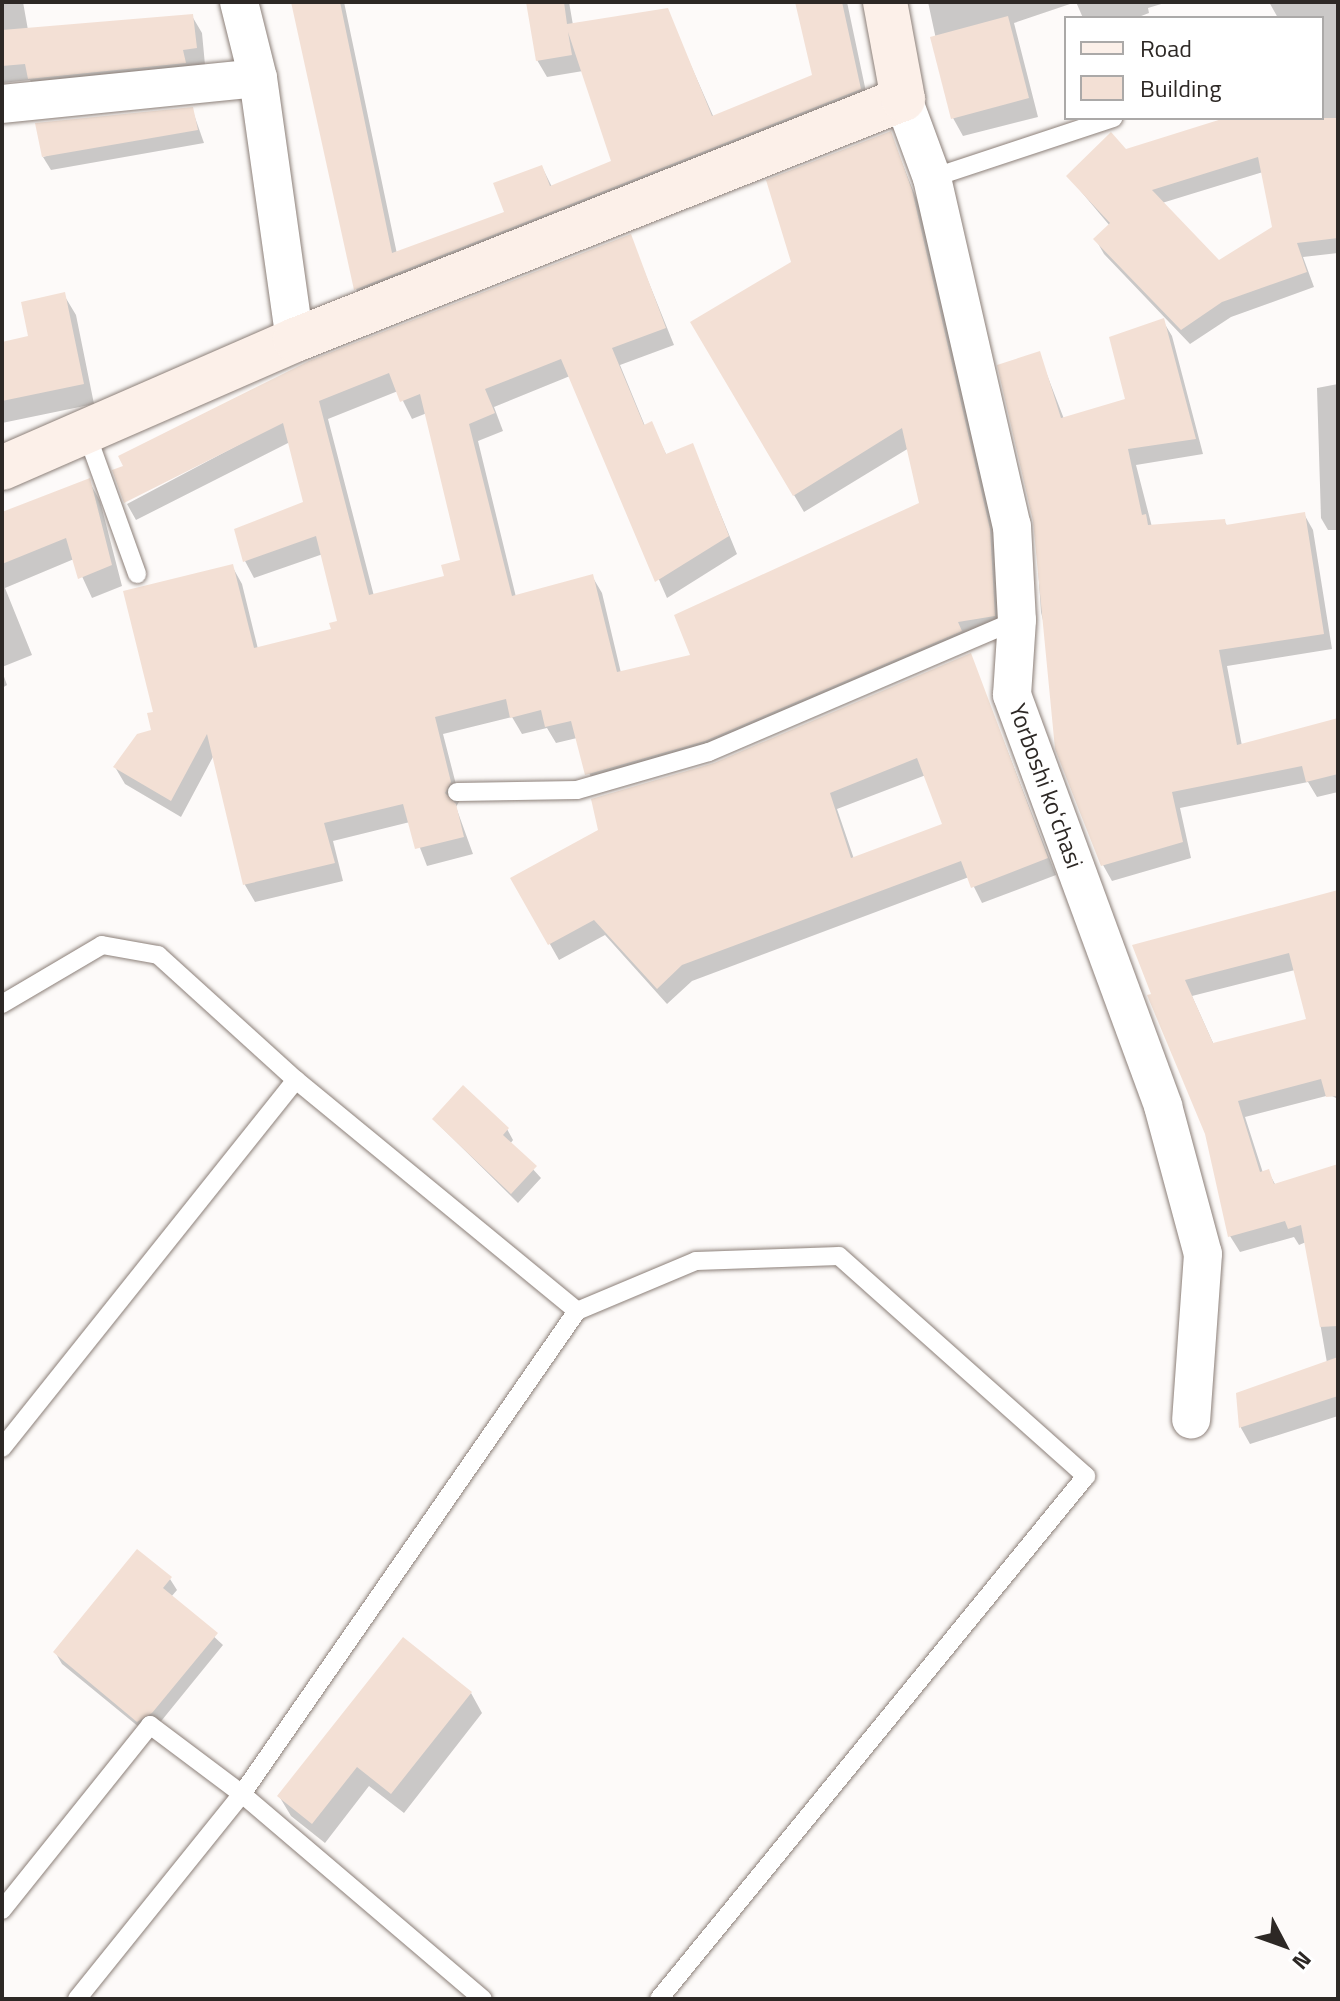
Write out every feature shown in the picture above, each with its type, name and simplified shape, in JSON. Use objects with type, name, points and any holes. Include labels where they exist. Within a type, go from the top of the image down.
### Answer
[{"type":"main road","points":[[2,468],[295,340],[903,99],[885,2]]},
{"type":"street","points":[[239,2],[258,78],[295,340]]},
{"type":"street","points":[[2,104],[258,78]]},
{"type":"street","name":"Yorboshi koʻchasi","points":[[903,99],[932,178],[1012,526],[1017,620],[1012,695],[1163,1106],[1203,1254],[1191,1420]]},
{"type":"lane","points":[[932,178],[1107,120]]},
{"type":"lane","points":[[86,432],[137,574]]},
{"type":"lane","points":[[457,792],[577,790],[709,752],[1017,620]]},
{"type":"lane","points":[[2,1004],[102,945],[158,955],[296,1080],[577,1311]]},
{"type":"lane","points":[[2,1448],[296,1080]]},
{"type":"lane","points":[[77,1999],[242,1794],[577,1311],[696,1261],[839,1256],[1086,1476],[659,1999]]},
{"type":"lane","points":[[2,1910],[150,1725],[242,1794],[483,1999]]},
{"type":"building","points":[[291,2],[340,2],[392,253],[504,212],[493,183],[542,165],[550,186],[611,161],[568,32],[572,55],[536,61],[526,2],[564,2],[567,24],[668,8],[712,116],[812,75],[795,2],[842,2],[861,89],[354,290]]},
{"type":"building","points":[[193,14],[197,48],[183,50],[186,63],[28,79],[25,64],[2,66],[2,30]]},
{"type":"building","points":[[1008,16],[1029,98],[951,119],[930,37]]},
{"type":"building","points":[[193,107],[198,130],[42,157],[35,123]]},
{"type":"building","points":[[1338,118],[1338,238],[1297,243],[1307,272],[1222,302],[1181,330],[1093,239],[1110,223],[1066,176],[1111,132],[1126,149],[1219,120]],"holes":[[[1258,157],[1272,227],[1219,260],[1152,190]]]},
{"type":"building","points":[[891,131],[912,190],[990,529],[995,616],[958,622],[962,631],[705,741],[585,775],[571,721],[545,727],[541,710],[510,718],[506,699],[435,717],[451,782],[445,793],[456,804],[464,837],[415,849],[403,804],[324,823],[335,863],[243,885],[207,734],[171,801],[113,767],[137,734],[151,730],[147,713],[153,712],[123,591],[233,564],[254,648],[331,629],[329,623],[337,621],[316,536],[243,562],[234,529],[303,502],[283,423],[124,503],[112,470],[123,466],[118,456],[309,361],[631,234],[666,328],[612,348],[644,425],[652,421],[666,454],[693,443],[729,536],[655,582],[561,359],[485,389],[495,413],[469,424],[512,596],[593,574],[617,672],[690,655],[674,615],[919,503],[902,428],[793,496],[690,322],[791,262],[766,180]],"holes":[[[389,373],[400,402],[420,394],[460,560],[441,565],[444,576],[369,595],[319,401]]]},
{"type":"building","points":[[65,292],[84,384],[2,401],[2,342],[28,336],[21,302]]},
{"type":"building","points":[[1164,318],[1196,439],[1128,449],[1142,515],[1146,514],[1148,525],[1225,519],[1226,525],[1305,512],[1324,634],[1219,650],[1237,745],[1338,718],[1338,774],[1306,782],[1302,766],[1172,792],[1183,842],[1101,866],[1055,749],[1033,521],[997,365],[1040,351],[1061,418],[1125,399],[1109,337]]},
{"type":"building","points":[[90,478],[112,565],[78,579],[66,538],[2,564],[2,512]]},
{"type":"building","points":[[971,653],[1048,858],[971,888],[961,861],[682,965],[657,989],[594,920],[548,945],[510,878],[598,830],[591,799],[714,763]],"holes":[[[917,758],[942,824],[851,858],[830,793]]]},
{"type":"building","points":[[1338,890],[1338,1096],[1326,1097],[1321,1079],[1238,1101],[1260,1172],[1269,1169],[1274,1184],[1338,1164],[1338,1326],[1320,1327],[1301,1225],[1288,1229],[1285,1221],[1228,1237],[1205,1134],[1147,995],[1151,994],[1132,945]],"holes":[[[1289,953],[1306,1019],[1213,1043],[1185,980]]]},
{"type":"building","points":[[463,1085],[509,1128],[503,1135],[537,1166],[511,1194],[432,1119]]},
{"type":"building","points":[[1338,1357],[1338,1396],[1239,1428],[1236,1393]]},
{"type":"building","points":[[137,1549],[172,1577],[163,1588],[218,1633],[152,1713],[137,1722],[53,1652]]},
{"type":"building","points":[[403,1637],[472,1692],[391,1794],[357,1767],[312,1824],[277,1796]]}]
